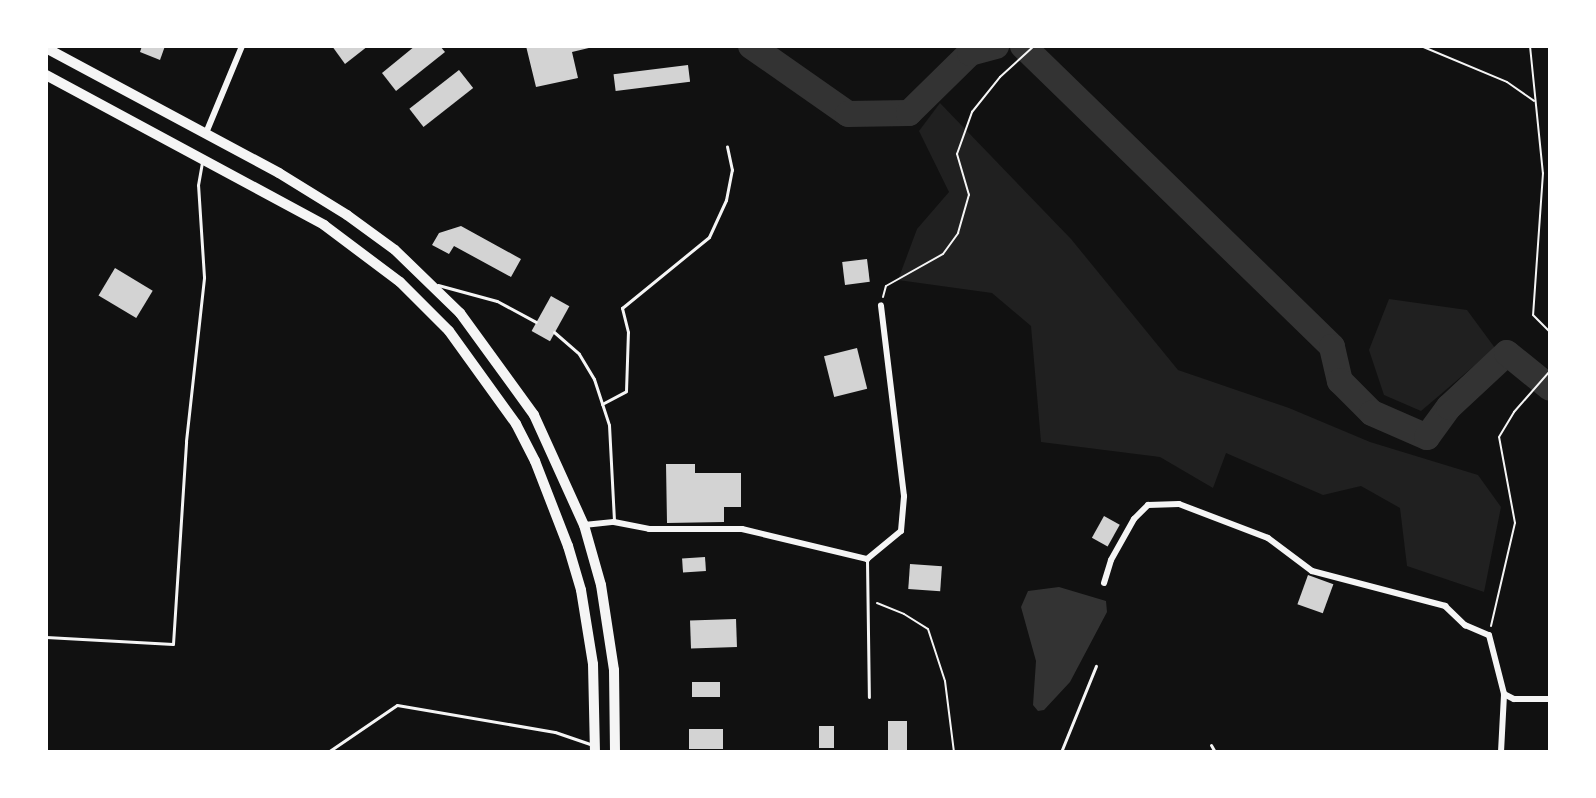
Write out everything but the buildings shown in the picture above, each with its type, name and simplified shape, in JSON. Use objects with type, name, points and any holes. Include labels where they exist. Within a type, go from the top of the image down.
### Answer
[{"type":"highway","points":[[46,48],[206,133],[347,215],[430,284],[460,313],[518,389],[553,451],[584,525],[601,585],[614,670],[615,752]]},
{"type":"highway","points":[[46,75],[203,158],[356,246],[400,282],[449,331],[494,389],[536,461],[568,546],[581,590],[593,664],[595,749]]},
{"type":"street","points":[[206,133],[242,46]]},
{"type":"street","points":[[584,525],[614,522],[649,529],[742,529],[867,559],[901,531],[904,496],[881,305]]},
{"type":"street","points":[[1104,583],[1111,560],[1134,519],[1148,505],[1179,504],[1268,538],[1312,571],[1428,599],[1445,606],[1465,625],[1489,635],[1504,694],[1501,752]]},
{"type":"street","points":[[1504,694],[1514,699],[1550,699]]},
{"type":"lane","points":[[602,404],[626,391],[628,332],[622,308],[709,237],[726,200],[732,170],[727,147]]},
{"type":"lane","points":[[46,637],[173,644],[186,441],[204,277],[198,185],[203,158]]},
{"type":"lane","points":[[430,284],[497,301],[536,322]]},
{"type":"lane","points":[[554,332],[579,354],[594,379],[609,425],[614,522]]},
{"type":"lane","points":[[867,559],[869,697]]},
{"type":"lane","points":[[1061,752],[1096,666]]},
{"type":"lane","points":[[328,752],[397,705],[555,732],[595,749]]},
{"type":"lane","points":[[1211,745],[1215,752]]},
{"type":"path","points":[[881,305],[886,286],[943,254],[958,233],[969,195],[957,154],[972,112],[1000,76],[1034,46]]},
{"type":"path","points":[[1421,46],[1507,82],[1535,101]]},
{"type":"path","points":[[1530,46],[1543,173],[1533,315],[1550,332]]},
{"type":"path","points":[[1489,635],[1515,523],[1499,437],[1514,412],[1550,371]]},
{"type":"path","points":[[868,588],[879,605],[904,614],[928,629],[945,681],[954,752]]},
{"type":"shaded area","points":[[940,103],[1071,239],[1178,370],[1289,408],[1370,442],[1478,475],[1501,507],[1484,592],[1407,566],[1400,508],[1361,486],[1323,495],[1226,453],[1213,488],[1160,457],[1041,442],[1031,326],[992,293],[898,280],[917,229],[949,192],[919,131]]},
{"type":"shaded area","points":[[1389,299],[1467,310],[1495,348],[1421,411],[1384,395],[1369,350]]},
{"type":"shaded area","points":[[1059,587],[1106,601],[1107,612],[1070,682],[1044,710],[1038,711],[1033,705],[1036,661],[1021,607],[1028,591]]},
{"type":"waterway","points":[[751,46],[848,114],[909,113],[970,53],[996,46]]},
{"type":"waterway","points":[[1023,46],[1332,347],[1340,381],[1372,413],[1427,437],[1449,407],[1507,353],[1550,388]]}]
